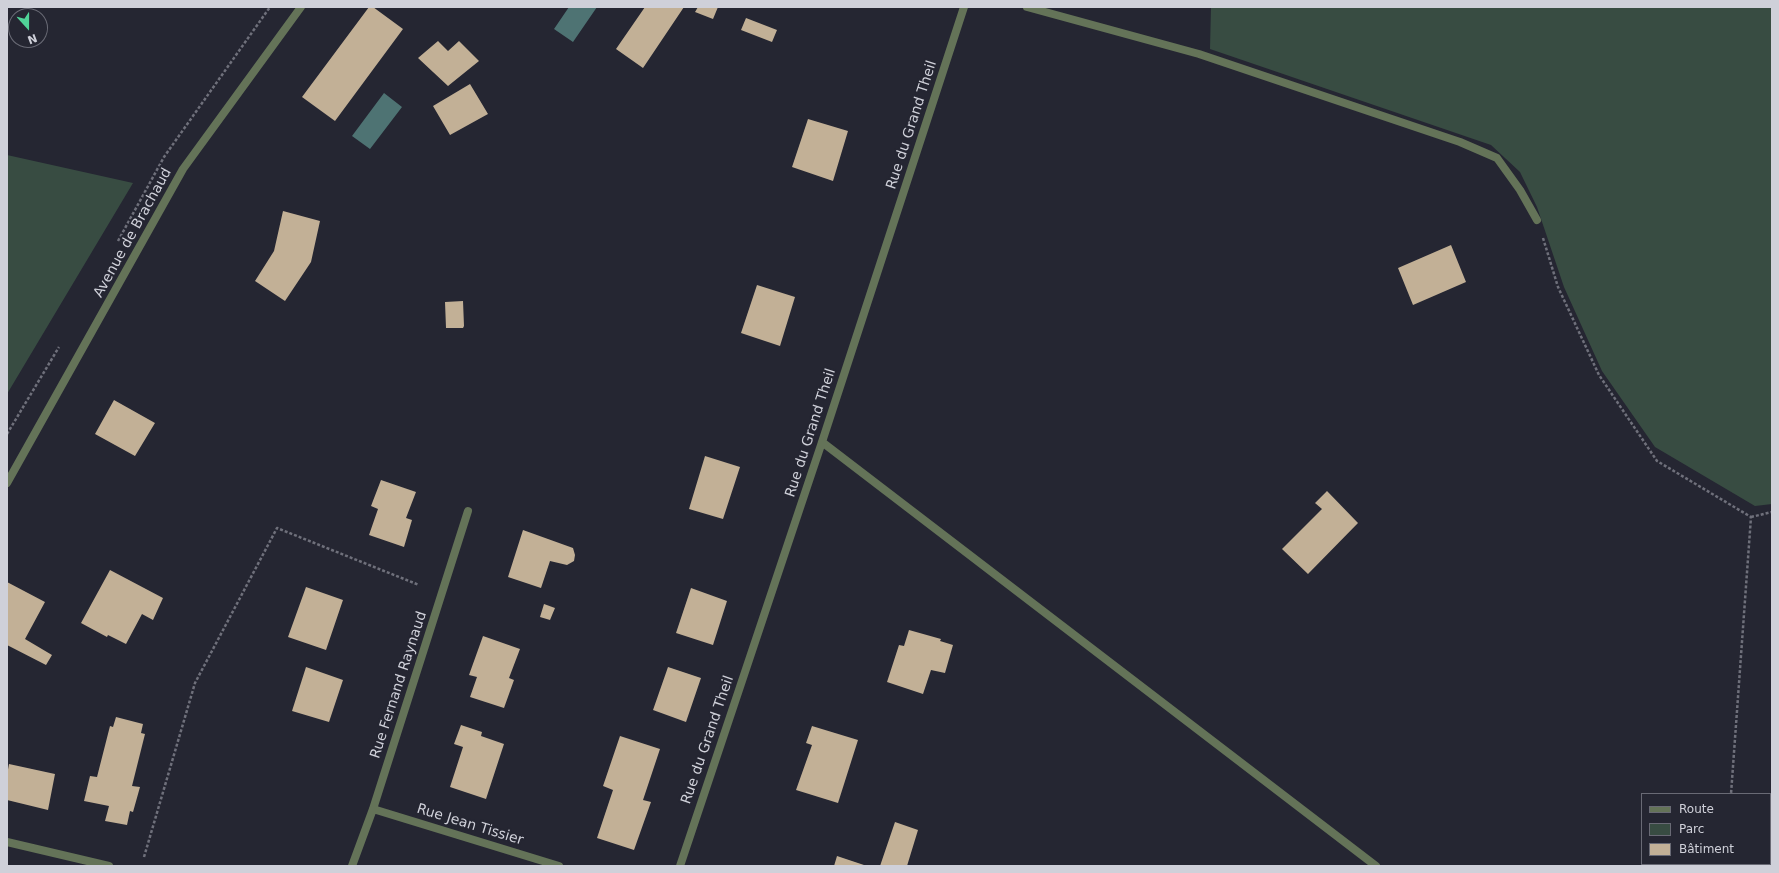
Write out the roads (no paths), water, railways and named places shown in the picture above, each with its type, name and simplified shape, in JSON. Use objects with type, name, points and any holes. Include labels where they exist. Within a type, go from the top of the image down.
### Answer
[{"type":"street","name":"Avenue de Brachaud","points":[[7,483],[183,169],[301,7]]},
{"type":"street","name":"Rue du Grand Theil","points":[[680,866],[822,442],[964,7]]},
{"type":"street","points":[[1027,7],[1199,54],[1460,142],[1497,158],[1520,190],[1537,220]]},
{"type":"street","points":[[822,442],[1376,866]]},
{"type":"street","name":"Rue Fernand Raynaud","points":[[352,866],[373,809],[468,511]]},
{"type":"street","name":"Rue Jean Tissier","points":[[373,809],[559,866]]},
{"type":"street","points":[[7,842],[109,866]]}]
